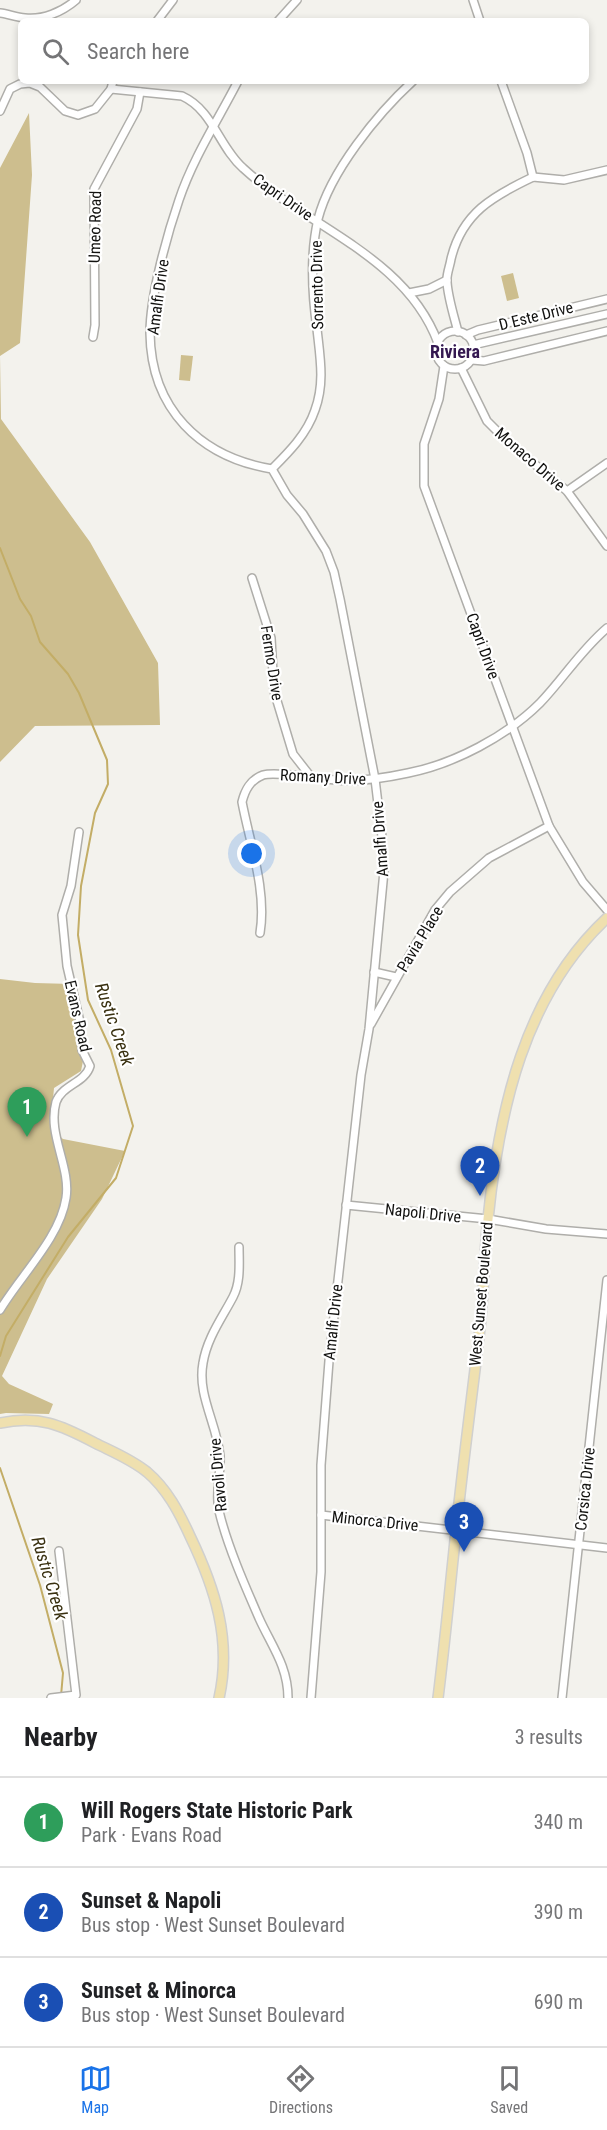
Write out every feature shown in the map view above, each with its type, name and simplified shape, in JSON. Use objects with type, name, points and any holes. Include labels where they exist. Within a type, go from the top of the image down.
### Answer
[{"type":"main road","name":"West Sunset Boulevard","points":[[438,1698],[480,1324],[488,1219],[505,1105],[524,1047],[539,1011],[557,980],[585,941],[607,918]]},
{"type":"main road","points":[[0,1423],[33,1419],[63,1427],[124,1457],[146,1472],[167,1494],[203,1561],[218,1604],[224,1657],[219,1698]]},
{"type":"street","points":[[0,13],[25,18],[48,16],[76,0]]},
{"type":"street","points":[[159,18],[173,0]]},
{"type":"street","points":[[281,18],[297,0]]},
{"type":"street","points":[[473,0],[479,18]]},
{"type":"street","points":[[0,111],[10,89],[20,84]]},
{"type":"street","points":[[32,84],[40,87],[65,111],[78,115],[95,109],[112,85]]},
{"type":"street","name":"Amalfi Drive","points":[[236,84],[179,199],[158,278],[150,332],[156,379],[171,411],[194,435],[233,459],[272,469],[287,495],[316,534],[331,562],[356,676],[375,779],[384,871],[369,1029],[361,1075],[329,1361],[321,1466],[321,1572],[311,1698]]},
{"type":"street","name":"Sorrento Drive","points":[[272,469],[291,450],[307,428],[320,394],[321,358],[314,291],[314,260],[322,206],[348,158],[384,110],[410,84]]},
{"type":"street","points":[[502,84],[527,153],[532,177]]},
{"type":"street","name":"Capri Drive","points":[[112,85],[140,92],[182,96],[201,108],[242,167],[281,199],[380,264],[409,293],[433,330],[438,343]]},
{"type":"street","name":"Umeo Road","points":[[93,337],[95,325],[94,189],[136,109],[140,92]]},
{"type":"street","points":[[458,332],[447,280],[453,252],[463,229],[478,209],[501,193],[532,177],[564,180],[607,170]]},
{"type":"street","points":[[409,293],[429,289],[447,280]]},
{"type":"street","name":"D Este Drive","points":[[466,335],[607,299]]},
{"type":"street","name":"D Este Drive","points":[[473,345],[607,314]]},
{"type":"street","name":"D Este Drive","points":[[471,360],[484,361],[607,331]]},
{"type":"street","points":[[458,332],[466,335],[473,345],[471,360],[462,368],[444,366],[437,356],[438,343],[446,334],[458,332]]},
{"type":"street","name":"Capri Drive","points":[[444,366],[439,399],[424,444],[424,486],[549,826],[583,882],[607,910]]},
{"type":"street","name":"Monaco Drive","points":[[462,368],[487,421],[508,442],[567,491],[607,546]]},
{"type":"street","points":[[567,491],[607,463]]},
{"type":"street","name":"Fermo Drive","points":[[252,578],[271,638],[274,691],[293,754],[311,777]]},
{"type":"street","name":"Romany Drive","points":[[260,933],[263,916],[242,802],[244,792],[250,784],[266,774],[336,780],[375,779],[411,773],[457,758],[512,726],[540,703],[585,648],[607,628]]},
{"type":"street","name":"Pavia Place","points":[[369,1029],[435,910],[450,892],[489,858],[549,826]]},
{"type":"street","name":"Evans Road","points":[[0,1310],[50,1237],[60,1216],[66,1198],[66,1189],[56,1130],[56,1105],[59,1095],[88,1072],[90,1066],[82,1050],[80,1022],[67,966],[62,915],[71,885],[79,832]]},
{"type":"street","points":[[374,972],[396,977]]},
{"type":"street","name":"Napoli Drive","points":[[346,1205],[607,1234]]},
{"type":"street","name":"Ravoli Drive","points":[[239,1247],[238,1282],[234,1296],[224,1310],[212,1335],[203,1362],[202,1384],[220,1457],[218,1509],[260,1620],[284,1669],[288,1698]]},
{"type":"street","name":"Corsica Drive","points":[[562,1698],[607,1280]]},
{"type":"street","name":"Minorca Drive","points":[[321,1515],[607,1548]]},
{"type":"street","points":[[51,1698],[76,1697],[59,1551]]},
{"type":"shaded area","points":[[29,113],[32,175],[20,343],[0,356],[0,168]]},
{"type":"shaded area","points":[[513,273],[519,298],[507,301],[501,276]]},
{"type":"shaded area","points":[[181,355],[193,356],[190,381],[179,380]]},
{"type":"shaded area","points":[[0,356],[1,419],[90,542],[158,663],[160,725],[35,726],[0,762]]},
{"type":"shaded area","points":[[0,979],[72,984],[76,1043],[83,1061],[81,1071],[54,1088],[51,1121],[53,1131],[63,1139],[125,1151],[102,1199],[47,1279],[2,1376],[9,1384],[53,1404],[49,1414],[0,1414]]},
{"type":"waterway","name":"Rustic Creek","points":[[0,548],[20,599],[31,616],[40,642],[68,674],[79,693],[107,760],[108,784],[95,813],[81,886],[78,935],[88,1000],[111,1050],[133,1126],[116,1178],[68,1237],[6,1336],[0,1356]]},
{"type":"waterway","name":"Rustic Creek","points":[[0,1468],[40,1585],[63,1673],[61,1696]]},
{"type":"place","name":"Will Rogers State Historic Park","points":[[27,1137]]},
{"type":"place","name":"Sunset & Napoli","points":[[480,1196]]},
{"type":"place","name":"Sunset & Minorca","points":[[464,1552]]},
{"type":"district","name":"Riviera","points":[[455,351]]}]
